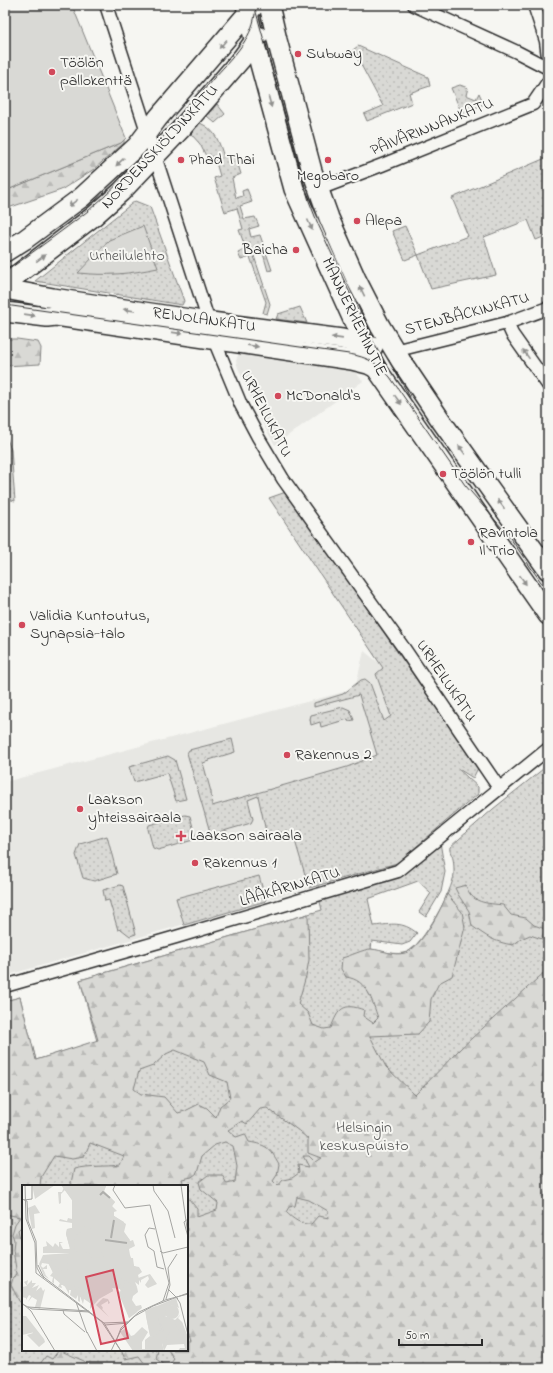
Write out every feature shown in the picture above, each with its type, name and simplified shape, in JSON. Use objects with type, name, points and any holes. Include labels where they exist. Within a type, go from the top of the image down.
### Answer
[{"type":"main road","name":"NORDENSKIÖLDINKATU","points":[[5,252],[24,240],[82,197],[131,151],[158,118],[260,7]]},
{"type":"main road","name":"NORDENSKIÖLDINKATU","points":[[5,284],[94,216],[155,157],[214,91],[255,42],[263,27],[260,7]]},
{"type":"main road","name":"MANNERHEIMINTIE","points":[[260,7],[277,40],[318,189],[356,279],[380,326],[397,356],[442,422],[548,570]]},
{"type":"main road","name":"MANNERHEIMINTIE","points":[[255,42],[294,189],[376,368],[548,615]]},
{"type":"main road","name":"REIJOLANKATU","points":[[5,289],[53,298],[209,322],[342,339],[364,344],[397,356]]},
{"type":"main road","name":"REIJOLANKATU","points":[[5,312],[47,317],[56,316],[187,335],[215,341],[352,360],[368,364],[376,368]]},
{"type":"street","name":"URHEILUKATU","points":[[106,5],[215,341],[241,405],[283,479],[503,785]]},
{"type":"street","points":[[414,5],[517,52],[548,68]]},
{"type":"street","points":[[534,5],[546,42],[548,57]]},
{"type":"street","name":"PÄIVÄRINNANKATU","points":[[318,189],[382,165],[533,104],[548,82]]},
{"type":"street","name":"STENBÄCKINKATU","points":[[397,356],[507,323],[548,308]]},
{"type":"street","points":[[507,323],[512,334],[548,385]]},
{"type":"street","name":"LÄÄKÄRINKATU","points":[[5,986],[398,871],[548,749]]},
{"type":"shaded area","points":[[239,352],[354,371],[363,381],[275,445],[261,421],[238,368],[236,361]]},
{"type":"shaded area","name":"Laakson sairaala","points":[[364,651],[379,663],[435,739],[368,871],[5,976],[5,782],[355,689]]},
{"type":"green space","name":"Töölön pallokenttä","points":[[5,5],[72,5],[126,138],[121,143],[5,191]]},
{"type":"green space","points":[[358,46],[428,77],[430,86],[409,93],[412,103],[367,121],[364,114],[383,106],[353,50]]},
{"type":"green space","points":[[460,85],[468,88],[466,95],[476,99],[479,93],[484,104],[462,114],[451,88]]},
{"type":"green space","points":[[217,104],[225,114],[215,123],[207,116]]},
{"type":"green space","points":[[200,123],[210,129],[216,137],[224,157],[235,155],[241,174],[232,178],[236,198],[243,196],[242,191],[247,189],[252,202],[240,206],[244,219],[255,217],[259,226],[249,229],[251,237],[260,235],[272,270],[268,271],[262,250],[253,253],[270,304],[267,314],[263,313],[266,302],[250,257],[241,260],[238,253],[246,249],[239,230],[243,229],[237,208],[225,212],[214,178],[220,176],[214,156],[207,158],[200,144],[191,134]]},
{"type":"green space","points":[[124,140],[124,143],[94,169],[61,190],[8,208],[5,202],[5,191],[121,143]]},
{"type":"green space","points":[[548,157],[548,215],[544,216],[548,225],[548,235],[536,240],[528,220],[484,237],[496,275],[431,289],[418,255],[468,236],[452,198]]},
{"type":"green space","name":"Urheilulehto","points":[[135,201],[150,207],[184,301],[182,305],[35,281]]},
{"type":"green space","points":[[143,226],[158,268],[118,274],[78,273],[109,240]]},
{"type":"green space","points":[[405,226],[418,255],[405,260],[392,231]]},
{"type":"green space","points":[[300,307],[307,323],[276,319],[278,314]]},
{"type":"green space","points":[[5,339],[38,342],[41,348],[40,364],[5,366]]},
{"type":"green space","points":[[5,433],[11,450],[15,501],[8,499],[5,512]]},
{"type":"green space","points":[[286,492],[478,768],[473,778],[457,768],[478,787],[478,794],[397,863],[309,888],[293,834],[284,837],[282,832],[267,836],[258,796],[248,800],[253,819],[251,823],[213,834],[210,832],[187,753],[189,750],[232,739],[235,752],[203,763],[211,792],[212,806],[347,767],[377,755],[359,695],[314,707],[314,703],[343,694],[361,680],[365,679],[370,683],[384,721],[391,716],[376,674],[383,668],[269,498]]},
{"type":"green space","points":[[343,707],[350,710],[354,720],[349,721],[348,719],[321,727],[320,722],[311,725],[311,715]]},
{"type":"green space","points":[[168,756],[175,760],[186,799],[176,801],[167,773],[134,782],[129,767]]},
{"type":"green space","name":"Helsingin keskuspuisto","points":[[548,765],[548,1368],[5,1368],[5,1001],[20,997],[36,1060],[97,1041],[80,980],[322,910],[319,898],[397,878],[415,866],[440,842],[445,872],[441,892],[426,917],[419,912],[431,893],[418,881],[368,899],[374,926],[397,924],[412,929],[417,933],[410,942],[402,945],[372,941],[371,949],[394,953],[407,952],[421,940],[436,917],[448,892],[454,874],[453,857],[450,852],[450,847],[493,809]]},
{"type":"green space","points":[[185,815],[190,816],[195,835],[193,840],[158,850],[153,848],[148,829],[149,825]]},
{"type":"green space","points":[[107,836],[117,874],[94,881],[83,878],[76,855],[80,844]]},
{"type":"green space","points":[[259,876],[266,901],[184,925],[176,898]]},
{"type":"green space","points":[[120,885],[123,886],[136,934],[130,936],[121,929],[118,930],[109,900],[105,901],[103,890]]},
{"type":"green space","points":[[466,885],[468,891],[476,899],[486,903],[503,905],[511,915],[526,918],[534,925],[548,930],[548,941],[530,935],[513,945],[496,941],[482,933],[472,926],[469,911],[455,888]]},
{"type":"green space","name":"Helsingin keskuspuisto","points":[[447,894],[462,912],[465,927],[452,976],[439,983],[431,999],[429,1022],[418,1034],[370,1036],[386,1067],[415,1095],[461,1048],[548,969],[548,1368],[148,1368],[139,1356],[125,1359],[121,1351],[158,1351],[156,1359],[168,1367],[174,1359],[169,1351],[188,1351],[188,1341],[190,1341],[188,1335],[188,1199],[197,1209],[197,1217],[217,1210],[218,1203],[201,1189],[199,1182],[208,1175],[222,1175],[227,1184],[235,1182],[237,1166],[233,1146],[225,1142],[215,1145],[202,1156],[197,1173],[192,1177],[182,1179],[184,1185],[72,1185],[74,1169],[120,1165],[124,1156],[90,1143],[84,1157],[72,1159],[54,1156],[41,1177],[40,1185],[22,1185],[22,1226],[18,1230],[22,1246],[22,1304],[19,1301],[11,1285],[13,1278],[17,1275],[13,1250],[14,1240],[12,1234],[15,1224],[20,1217],[5,1214],[5,1001],[20,997],[36,1060],[98,1040],[80,980],[308,914],[309,960],[298,1004],[308,1013],[313,1025],[324,1029],[331,1028],[336,1016],[346,1007],[364,1010],[363,1016],[373,1023],[378,1018],[371,998],[359,982],[346,977],[341,969],[342,958],[368,949],[396,954],[405,953],[411,950],[424,936]],"holes":[[[175,1050],[204,1062],[210,1075],[227,1082],[230,1098],[220,1106],[216,1117],[207,1108],[199,1104],[178,1113],[164,1097],[141,1094],[134,1089],[139,1071],[153,1066],[166,1054]],[[267,1108],[308,1139],[308,1153],[321,1158],[315,1162],[309,1156],[303,1156],[309,1167],[298,1165],[299,1173],[292,1178],[283,1180],[278,1186],[273,1181],[277,1175],[279,1164],[273,1154],[264,1146],[249,1142],[245,1134],[236,1137],[228,1130],[242,1121],[247,1124],[260,1109]],[[297,1197],[309,1200],[328,1211],[329,1218],[318,1216],[311,1224],[294,1219],[286,1212],[289,1207],[295,1206]]]},
{"type":"green space","points":[[58,1351],[61,1351],[84,1361],[91,1368],[37,1368],[46,1356],[52,1359]]},
{"type":"tram line","points":[[254,5],[309,201],[365,326],[387,368]]},
{"type":"tram line","points":[[5,272],[88,211],[138,164],[169,131],[233,57],[250,32],[255,14]]},
{"type":"tram line","points":[[5,305],[349,354],[372,361],[390,377],[465,485],[508,535],[548,592]]},
{"type":"tram line","points":[[388,359],[410,397]]},
{"type":"place","name":"Subway","points":[[298,54]]},
{"type":"place","name":"Töölön pallokenttä","points":[[52,72]]},
{"type":"place","name":"Phad Thai","points":[[181,160]]},
{"type":"place","name":"Megobaro","points":[[328,160]]},
{"type":"place","name":"Alepa","points":[[357,221]]},
{"type":"place","name":"Baicha","points":[[296,250]]},
{"type":"place","name":"McDonald's","points":[[278,396]]},
{"type":"place","name":"Töölön tulli","points":[[443,474]]},
{"type":"place","name":"Ravintola Il Trio","points":[[471,542]]},
{"type":"place","name":"Validia Kuntoutus, Synapsia-talo","points":[[22,625]]},
{"type":"place","name":"Rakennus 2","points":[[287,755]]},
{"type":"place","name":"Laakson yhteissairaala","points":[[80,809]]},
{"type":"place","name":"Laakson sairaala","points":[[181,836]]},
{"type":"place","name":"Rakennus 1","points":[[195,863]]}]
